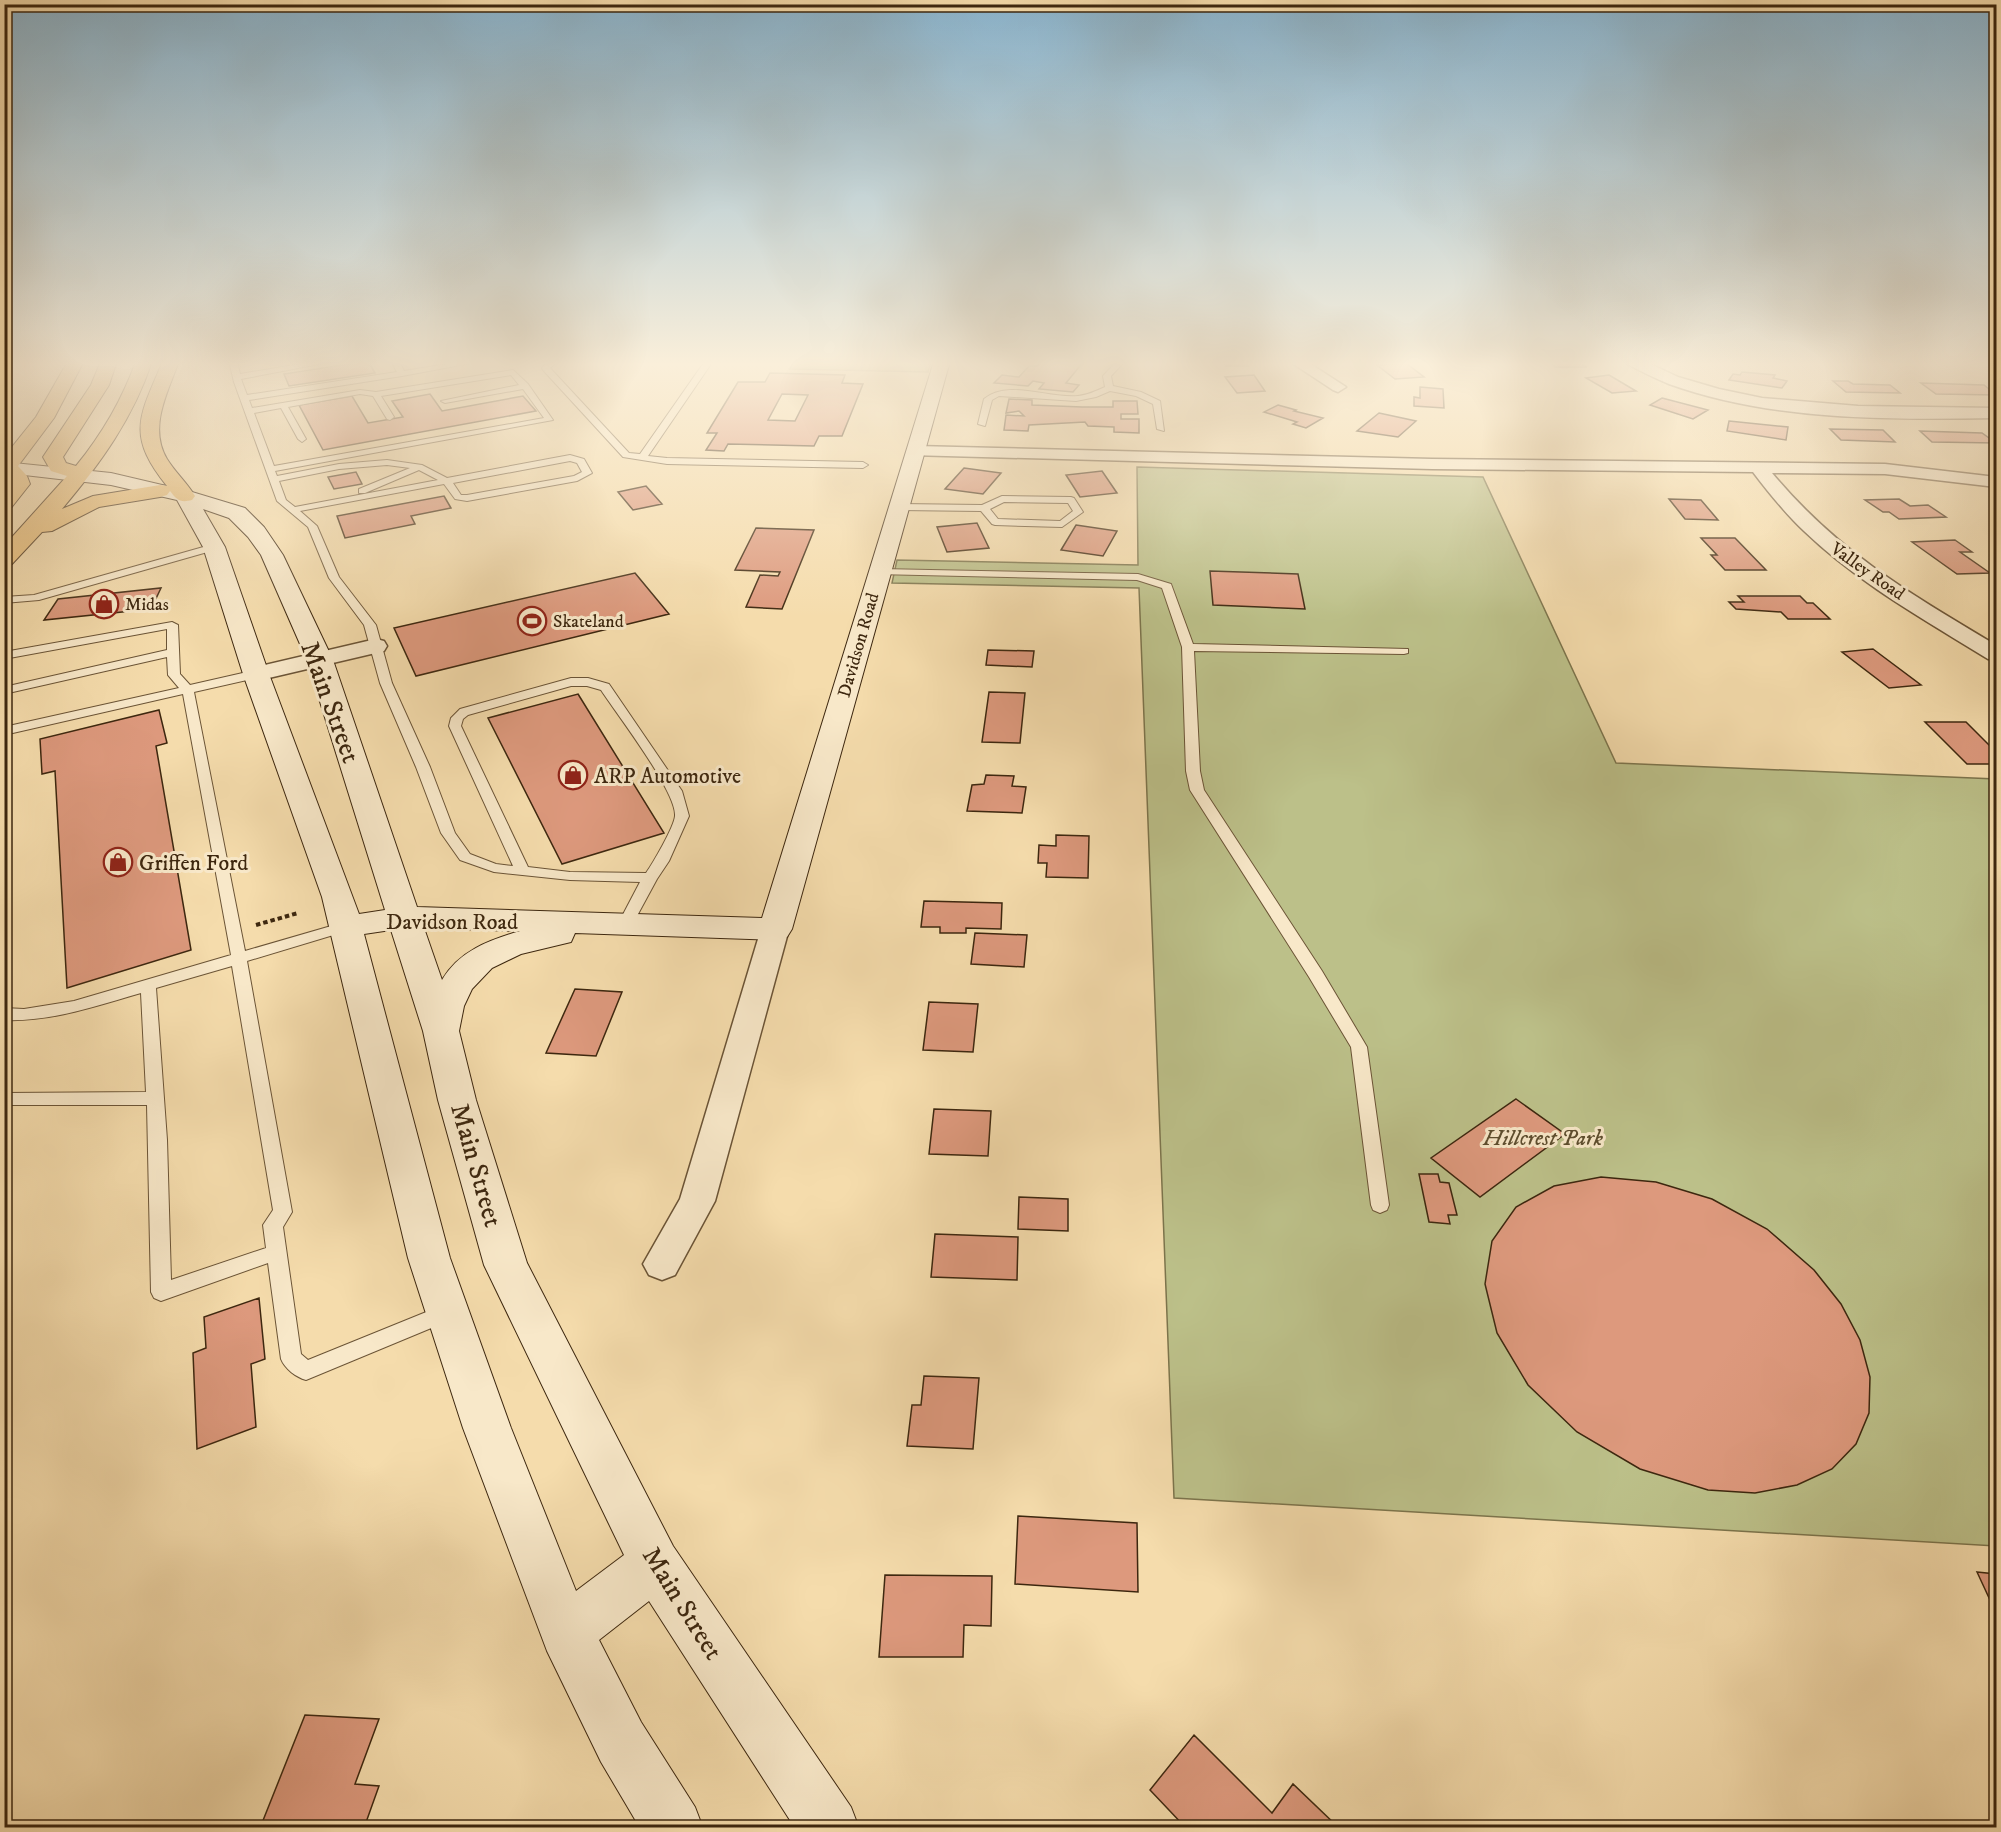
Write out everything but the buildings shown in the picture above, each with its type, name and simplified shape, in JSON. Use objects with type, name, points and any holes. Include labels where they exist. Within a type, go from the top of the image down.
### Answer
[{"type":"main road","points":[[4,504],[20,484],[17,476],[5,468],[21,446]]},
{"type":"main road","points":[[60,446],[53,457],[58,467],[80,474]]},
{"type":"main road","points":[[4,559],[32,532],[80,474],[98,446]]},
{"type":"main road","points":[[150,446],[163,466],[172,494],[214,547],[256,675],[338,897],[429,1258],[487,1428],[566,1632],[621,1742],[674,1827]]},
{"type":"main road","name":"Davidson Road","points":[[345,927],[404,916],[775,929],[917,446]]},
{"type":"main road","name":"Main Street","points":[[5,468],[80,474],[172,494],[237,513],[262,540],[272,555],[320,660],[441,1031],[457,1100],[506,1265],[655,1564],[830,1827]]},
{"type":"main road","points":[[32,532],[93,502],[172,494]]},
{"type":"main road","points":[[214,547],[230,545],[247,547],[260,568],[282,580]]},
{"type":"main road","points":[[441,1031],[448,1000],[462,974],[480,958],[505,946],[527,940],[626,924]]},
{"type":"main road","points":[[566,1632],[655,1564]]},
{"type":"street","points":[[916,451],[1421,463],[1886,469],[1996,482]]},
{"type":"street","name":"Valley Road","points":[[1756,466],[1817,534],[1844,556],[1876,579],[1996,654]]},
{"type":"street","points":[[256,675],[376,646]]},
{"type":"street","name":"Davidson Road","points":[[662,1264],[697,1201],[775,929]]},
{"type":"lane","points":[[263,446],[282,501],[312,526],[334,578],[370,625],[386,684],[423,767],[448,833],[465,857],[494,868],[524,872],[570,876],[650,878]]},
{"type":"lane","points":[[273,474],[313,458],[384,446]]},
{"type":"lane","points":[[618,446],[626,455],[667,461],[864,465]]},
{"type":"lane","points":[[643,458],[651,446]]},
{"type":"lane","points":[[273,474],[382,462],[419,467],[446,482],[458,497],[467,498],[577,478],[587,473],[581,461],[570,458],[446,482],[293,510]]},
{"type":"lane","points":[[338,502],[419,467]]},
{"type":"lane","points":[[898,507],[984,508],[1002,499],[1071,500],[1078,512],[1062,524],[1040,524],[995,522],[984,508]]},
{"type":"lane","points":[[4,600],[35,598],[214,547]]},
{"type":"lane","points":[[880,572],[1138,577],[1167,586],[1188,647],[1193,771],[1197,790],[1316,975],[1359,1047],[1380,1205]]},
{"type":"lane","points":[[4,656],[172,626],[174,675],[188,690],[239,958],[283,1212],[273,1225],[291,1359],[306,1371],[447,1312]]},
{"type":"lane","points":[[1188,647],[1404,651]]},
{"type":"lane","points":[[4,691],[173,652]]},
{"type":"lane","points":[[4,731],[256,675]]},
{"type":"lane","points":[[524,872],[455,726],[456,718],[464,712],[572,682],[588,682],[605,687],[675,791],[682,816],[662,861],[650,878],[626,924]]},
{"type":"lane","points":[[4,1014],[24,1015],[74,1007],[345,927]]},
{"type":"lane","points":[[148,985],[155,1098],[161,1292],[277,1252]]},
{"type":"lane","points":[[4,1099],[155,1098]]},
{"type":"path","points":[[234,931],[298,913]]},
{"type":"green space","name":"Hillcrest Park","points":[[1137,467],[1483,477],[1616,763],[1996,779],[1996,1546],[1174,1498],[1139,588],[892,583],[897,560],[1138,565]]},
{"type":"place","name":"Midas","points":[[104,604]]},
{"type":"place","name":"Skateland","points":[[532,621]]},
{"type":"place","name":"ARP Automotive","points":[[573,775]]},
{"type":"place","name":"Griffen Ford","points":[[118,862]]}]
